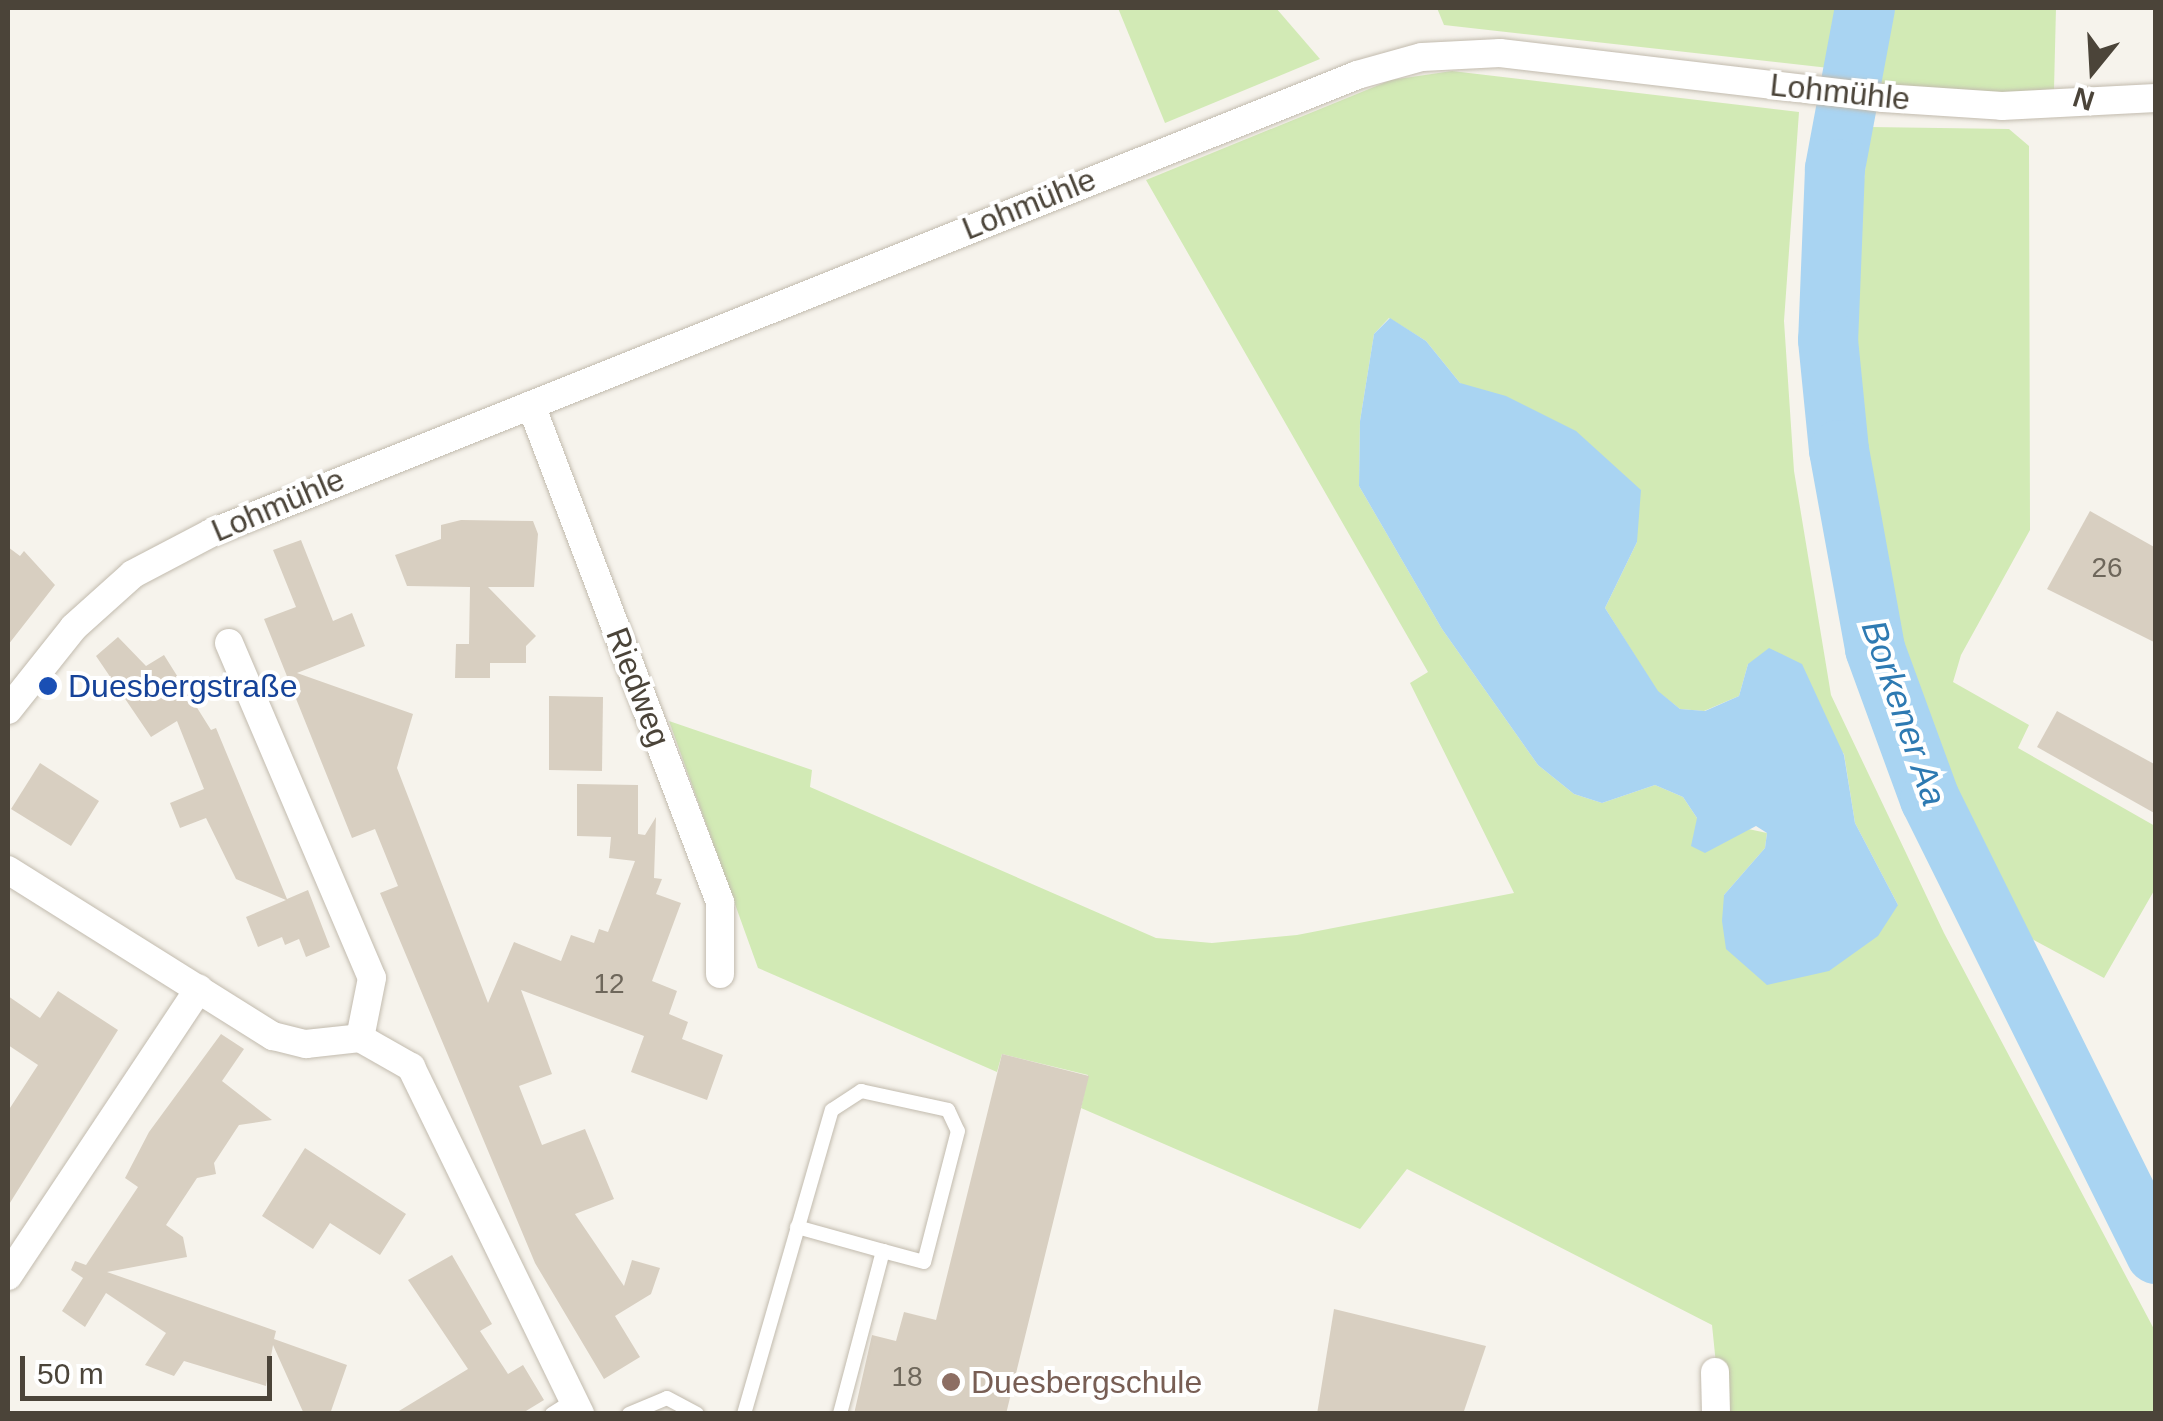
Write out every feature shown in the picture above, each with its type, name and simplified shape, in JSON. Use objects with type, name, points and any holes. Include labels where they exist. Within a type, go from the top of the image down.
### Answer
[{"type":"street","name":"Lohmühle","points":[[8,710],[74,627],[133,574],[333,481],[532,405],[1262,109],[1422,57],[1500,53],[1883,98],[2002,106],[2156,98]]},
{"type":"street","name":"Riedweg","points":[[532,405],[720,902],[720,974]]},
{"type":"street","points":[[229,643],[372,978],[360,1038]]},
{"type":"street","points":[[8,870],[288,1043],[360,1038],[398,1058],[420,1080],[568,1409]]},
{"type":"street","points":[[8,1276],[200,989]]},
{"type":"street","points":[[1715,1372],[1716,1414]]},
{"type":"lane","points":[[744,1414],[797,1226],[832,1110],[848,1094],[948,1110],[958,1131],[924,1262],[797,1226]]},
{"type":"lane","points":[[840,1414],[882,1252]]},
{"type":"lane","points":[[629,1414],[667,1398],[696,1414]]},
{"type":"green space","points":[[1118,8],[1276,8],[1320,59],[1165,123]]},
{"type":"green space","points":[[1437,8],[1842,8],[1829,68],[1444,25]]},
{"type":"green space","points":[[1893,8],[2056,8],[2054,89],[2009,94],[1878,85]]},
{"type":"green space","points":[[1452,71],[1799,112],[1784,321],[1794,471],[1831,695],[1944,933],[2155,1331],[2155,1413],[1721,1413],[1712,1325],[1407,1169],[1360,1229],[1081,1108],[1088,1075],[1002,1054],[997,1072],[758,968],[669,721],[812,770],[810,787],[1156,938],[1212,943],[1297,935],[1514,893],[1410,683],[1428,672],[1146,180],[1391,80]],"holes":[[[1389,318],[1426,341],[1460,383],[1637,542],[1605,608],[1657,691],[1680,709],[1704,711],[1739,696],[1748,664],[1844,754],[1855,823],[1898,905],[1724,895],[1765,848],[1767,833],[1697,818],[1683,797],[1655,785],[1602,803],[1574,794],[1538,765],[1442,629],[1359,486],[1360,421],[1374,334]]]},
{"type":"green space","points":[[1870,127],[2009,129],[2029,146],[2030,530],[1961,655],[1953,682],[2029,725],[2018,748],[2155,826],[2155,889],[2104,978],[2017,931],[1941,765],[1906,666],[1880,561],[1856,347],[1857,241]]},
{"type":"water","points":[[1390,318],[1426,341],[1460,383],[1506,396],[1576,431],[1641,490],[1637,542],[1605,608],[1658,691],[1680,709],[1705,711],[1739,696],[1748,664],[1769,648],[1802,664],[1844,755],[1855,823],[1898,905],[1878,936],[1829,971],[1767,985],[1726,949],[1722,921],[1724,895],[1765,848],[1767,833],[1756,826],[1705,853],[1691,846],[1697,818],[1683,797],[1655,785],[1602,803],[1574,794],[1538,765],[1442,629],[1359,486],[1360,421],[1374,334]]},
{"type":"building","points":[[2090,511],[2156,548],[2156,643],[2047,589]]},
{"type":"building","points":[[461,520],[533,521],[538,534],[534,587],[488,587],[536,636],[526,646],[526,663],[490,663],[490,678],[455,678],[456,644],[469,644],[470,587],[407,586],[395,555],[441,539],[441,525]]},
{"type":"building","points":[[301,540],[333,621],[352,613],[365,646],[297,673],[413,714],[397,768],[488,1003],[514,942],[561,961],[571,935],[594,943],[599,929],[608,932],[635,861],[609,858],[611,837],[577,836],[577,784],[638,785],[638,834],[645,835],[656,817],[654,878],[662,879],[656,894],[681,903],[652,981],[677,991],[669,1014],[688,1022],[682,1039],[723,1055],[707,1100],[631,1072],[644,1036],[521,990],[552,1074],[519,1086],[542,1145],[585,1129],[614,1199],[575,1214],[624,1286],[632,1260],[660,1268],[651,1294],[615,1316],[640,1357],[604,1379],[535,1263],[380,893],[398,886],[375,829],[352,838],[264,619],[296,607],[273,550]]},
{"type":"building","points":[[8,547],[20,556],[24,551],[55,585],[8,645]]},
{"type":"building","points":[[118,637],[146,666],[164,655],[211,730],[216,728],[287,899],[308,890],[330,947],[306,957],[299,939],[285,945],[282,937],[258,947],[246,917],[286,900],[236,879],[206,818],[180,828],[170,803],[204,789],[177,721],[151,737],[96,656]]},
{"type":"building","points":[[549,696],[603,697],[602,771],[549,770]]},
{"type":"building","points":[[2057,711],[2156,765],[2156,814],[2037,747]]},
{"type":"building","points":[[40,763],[99,801],[71,846],[11,809]]},
{"type":"building","points":[[58,991],[118,1030],[8,1206],[8,1111],[38,1065],[8,1045],[8,996],[40,1018]]},
{"type":"building","points":[[221,1034],[244,1049],[222,1081],[272,1120],[239,1125],[214,1163],[216,1174],[197,1178],[166,1225],[183,1237],[187,1257],[107,1272],[276,1331],[274,1339],[347,1365],[330,1414],[304,1414],[273,1345],[266,1386],[184,1361],[174,1376],[145,1365],[166,1333],[106,1293],[85,1327],[62,1311],[83,1278],[71,1270],[75,1261],[86,1265],[138,1187],[125,1178],[149,1132]]},
{"type":"building","points":[[1002,1054],[1089,1076],[1006,1414],[854,1414],[872,1335],[896,1341],[904,1312],[936,1320]]},
{"type":"building","points":[[305,1148],[406,1214],[380,1255],[330,1223],[313,1249],[262,1216]]},
{"type":"building","points":[[452,1255],[492,1324],[480,1331],[508,1374],[523,1365],[544,1400],[521,1414],[394,1414],[468,1369],[408,1280]]},
{"type":"building","points":[[1334,1309],[1486,1346],[1463,1414],[1317,1414]]},
{"type":"waterway","name":"Borkener Aa","points":[[1865,8],[1835,169],[1828,340],[1839,450],[1875,649],[1930,799],[2156,1254]]},
{"type":"place","name":"Duesbergstraße","points":[[48,686]]},
{"type":"place","name":"Duesbergschule","points":[[951,1382]]}]
